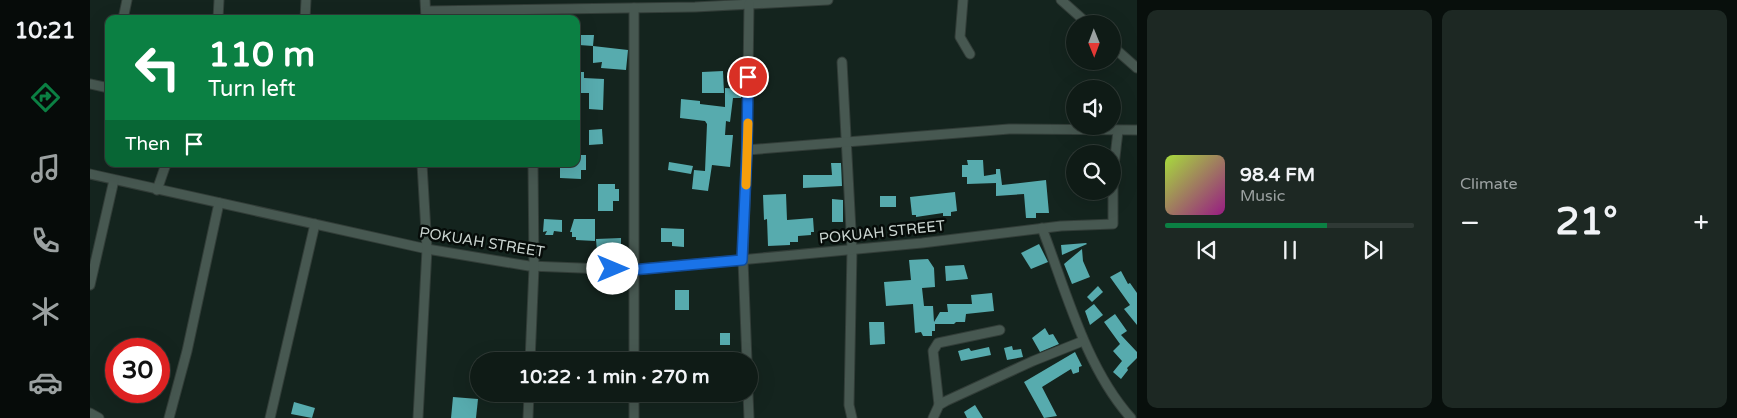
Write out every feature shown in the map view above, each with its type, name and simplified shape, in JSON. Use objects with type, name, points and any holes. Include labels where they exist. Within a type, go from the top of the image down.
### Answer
[{"type":"street","points":[[124,15],[127,0]]},
{"type":"street","points":[[218,15],[219,0]]},
{"type":"street","points":[[305,15],[306,0]]},
{"type":"street","points":[[425,0],[426,15],[530,15],[634,8],[828,0]]},
{"type":"street","points":[[963,0],[960,37],[970,54]]},
{"type":"street","points":[[1061,0],[1078,15]]},
{"type":"street","points":[[747,352],[742,260],[747,150],[749,4]]},
{"type":"street","points":[[634,8],[632,270],[634,352]]},
{"type":"street","points":[[1121,54],[1137,68]]},
{"type":"street","points":[[842,62],[852,249],[849,405],[852,418]]},
{"type":"street","points":[[90,84],[105,86]]},
{"type":"street","points":[[747,150],[1009,129],[1066,130]]},
{"type":"street","points":[[1121,131],[1137,130]]},
{"type":"street","name":"POKUAH STREET","points":[[90,174],[427,249],[534,267],[632,270],[852,249],[1042,228],[1113,224],[1113,174],[1118,135]]},
{"type":"street","points":[[157,190],[165,167]]},
{"type":"street","points":[[418,418],[427,249],[422,167]]},
{"type":"street","points":[[530,352],[534,267],[533,167]]},
{"type":"street","points":[[90,285],[114,180]]},
{"type":"street","points":[[169,418],[187,351],[219,203]]},
{"type":"street","points":[[270,418],[315,224]]},
{"type":"street","points":[[1042,228],[1083,341],[1113,397],[1131,418]]},
{"type":"street","points":[[933,418],[939,405],[933,358],[935,347],[938,344],[1000,330]]},
{"type":"street","points":[[939,405],[1033,361],[1083,341]]},
{"type":"street","points":[[528,418],[529,402]]},
{"type":"street","points":[[634,402],[634,418]]},
{"type":"street","points":[[748,402],[749,418]]},
{"type":"street","points":[[90,414],[99,418]]},
{"type":"building","points":[[580,35],[594,35],[593,46],[580,45]]},
{"type":"building","points":[[593,46],[628,50],[626,70],[601,68],[602,62],[593,63]]},
{"type":"building","points":[[723,71],[724,93],[702,93],[702,72]]},
{"type":"building","points":[[580,72],[584,72],[584,78],[604,79],[603,110],[589,109],[589,93],[580,93]]},
{"type":"building","points":[[725,88],[741,89],[741,98],[733,98],[730,122],[726,121],[725,135],[733,135],[730,167],[712,165],[708,191],[692,189],[694,170],[705,171],[707,124],[705,121],[680,118],[681,99],[700,101],[700,104],[725,107]]},
{"type":"building","points":[[602,129],[603,144],[589,145],[589,130]]},
{"type":"building","points":[[580,155],[586,155],[586,170],[581,170],[581,179],[560,178],[560,167],[580,167]]},
{"type":"building","points":[[967,160],[983,160],[984,176],[996,174],[996,169],[1000,169],[1002,185],[1046,180],[1049,213],[1036,213],[1036,218],[1026,218],[1024,194],[996,196],[996,183],[967,184],[967,177],[962,177],[962,165],[968,165]]},
{"type":"building","points":[[669,162],[693,166],[691,174],[668,170]]},
{"type":"building","points":[[831,163],[841,163],[842,186],[803,188],[803,175],[832,175]]},
{"type":"building","points":[[598,184],[615,184],[615,189],[619,189],[619,201],[613,201],[613,211],[598,211]]},
{"type":"building","points":[[955,192],[957,211],[951,212],[951,216],[943,216],[943,213],[916,217],[916,215],[912,215],[910,197]]},
{"type":"building","points":[[786,194],[787,220],[813,218],[814,232],[811,232],[811,235],[798,236],[798,242],[790,242],[790,245],[768,246],[767,219],[764,220],[763,195]]},
{"type":"building","points":[[880,196],[896,196],[896,207],[880,207]]},
{"type":"building","points":[[832,199],[843,200],[843,222],[832,222]]},
{"type":"building","points":[[544,219],[562,220],[562,232],[554,231],[553,235],[545,235],[547,231],[543,232]]},
{"type":"building","points":[[574,219],[595,219],[595,241],[576,240],[576,237],[572,237],[572,232],[570,232]]},
{"type":"building","points":[[661,228],[684,229],[684,247],[672,246],[672,242],[661,242]]},
{"type":"building","points":[[621,238],[621,251],[597,252],[596,239]]},
{"type":"building","points":[[1039,244],[1048,262],[1031,269],[1021,253]]},
{"type":"building","points":[[1087,244],[1062,255],[1061,245]]},
{"type":"building","points":[[1082,249],[1083,261],[1090,277],[1072,284],[1064,264]]},
{"type":"building","points":[[928,259],[934,268],[935,287],[922,288],[924,306],[933,306],[934,322],[940,312],[948,312],[947,304],[972,304],[971,295],[992,293],[994,311],[966,314],[965,322],[935,324],[935,331],[932,331],[932,336],[923,336],[921,332],[915,333],[913,304],[886,306],[884,282],[911,280],[909,260]]},
{"type":"building","points":[[964,265],[968,279],[946,281],[945,266]]},
{"type":"building","points":[[1121,271],[1128,284],[1130,283],[1137,293],[1137,325],[1124,309],[1130,305],[1110,277]]},
{"type":"building","points":[[1098,286],[1103,292],[1092,302],[1087,297]]},
{"type":"building","points":[[675,290],[689,290],[689,310],[675,310]]},
{"type":"building","points":[[1094,304],[1103,315],[1090,325],[1085,311]]},
{"type":"building","points":[[1115,314],[1127,331],[1121,335],[1137,352],[1137,358],[1127,368],[1128,370],[1121,379],[1113,372],[1122,361],[1113,351],[1120,344],[1104,322]]},
{"type":"building","points":[[869,322],[884,322],[885,344],[870,345]]},
{"type":"building","points":[[1045,328],[1049,335],[1053,334],[1059,344],[1040,352],[1032,338]]},
{"type":"building","points":[[720,333],[730,333],[730,345],[720,345]]},
{"type":"building","points":[[1012,346],[1013,350],[1021,349],[1023,357],[1007,360],[1004,348]]},
{"type":"building","points":[[989,347],[991,355],[961,361],[958,351],[969,348],[971,351]]},
{"type":"building","points":[[1075,352],[1082,366],[1079,367],[1079,372],[1073,374],[1071,369],[1042,387],[1057,416],[1044,418],[1024,382]]},
{"type":"building","points":[[453,397],[470,398],[470,402],[478,402],[476,418],[451,418]]},
{"type":"building","points":[[294,402],[315,408],[312,418],[291,414]]},
{"type":"building","points":[[975,405],[983,418],[967,418],[964,412]]},
{"type":"slow traffic","points":[[746,185],[748,123]]},
{"type":"route","points":[[613,269],[632,270],[742,260],[748,77]]}]
